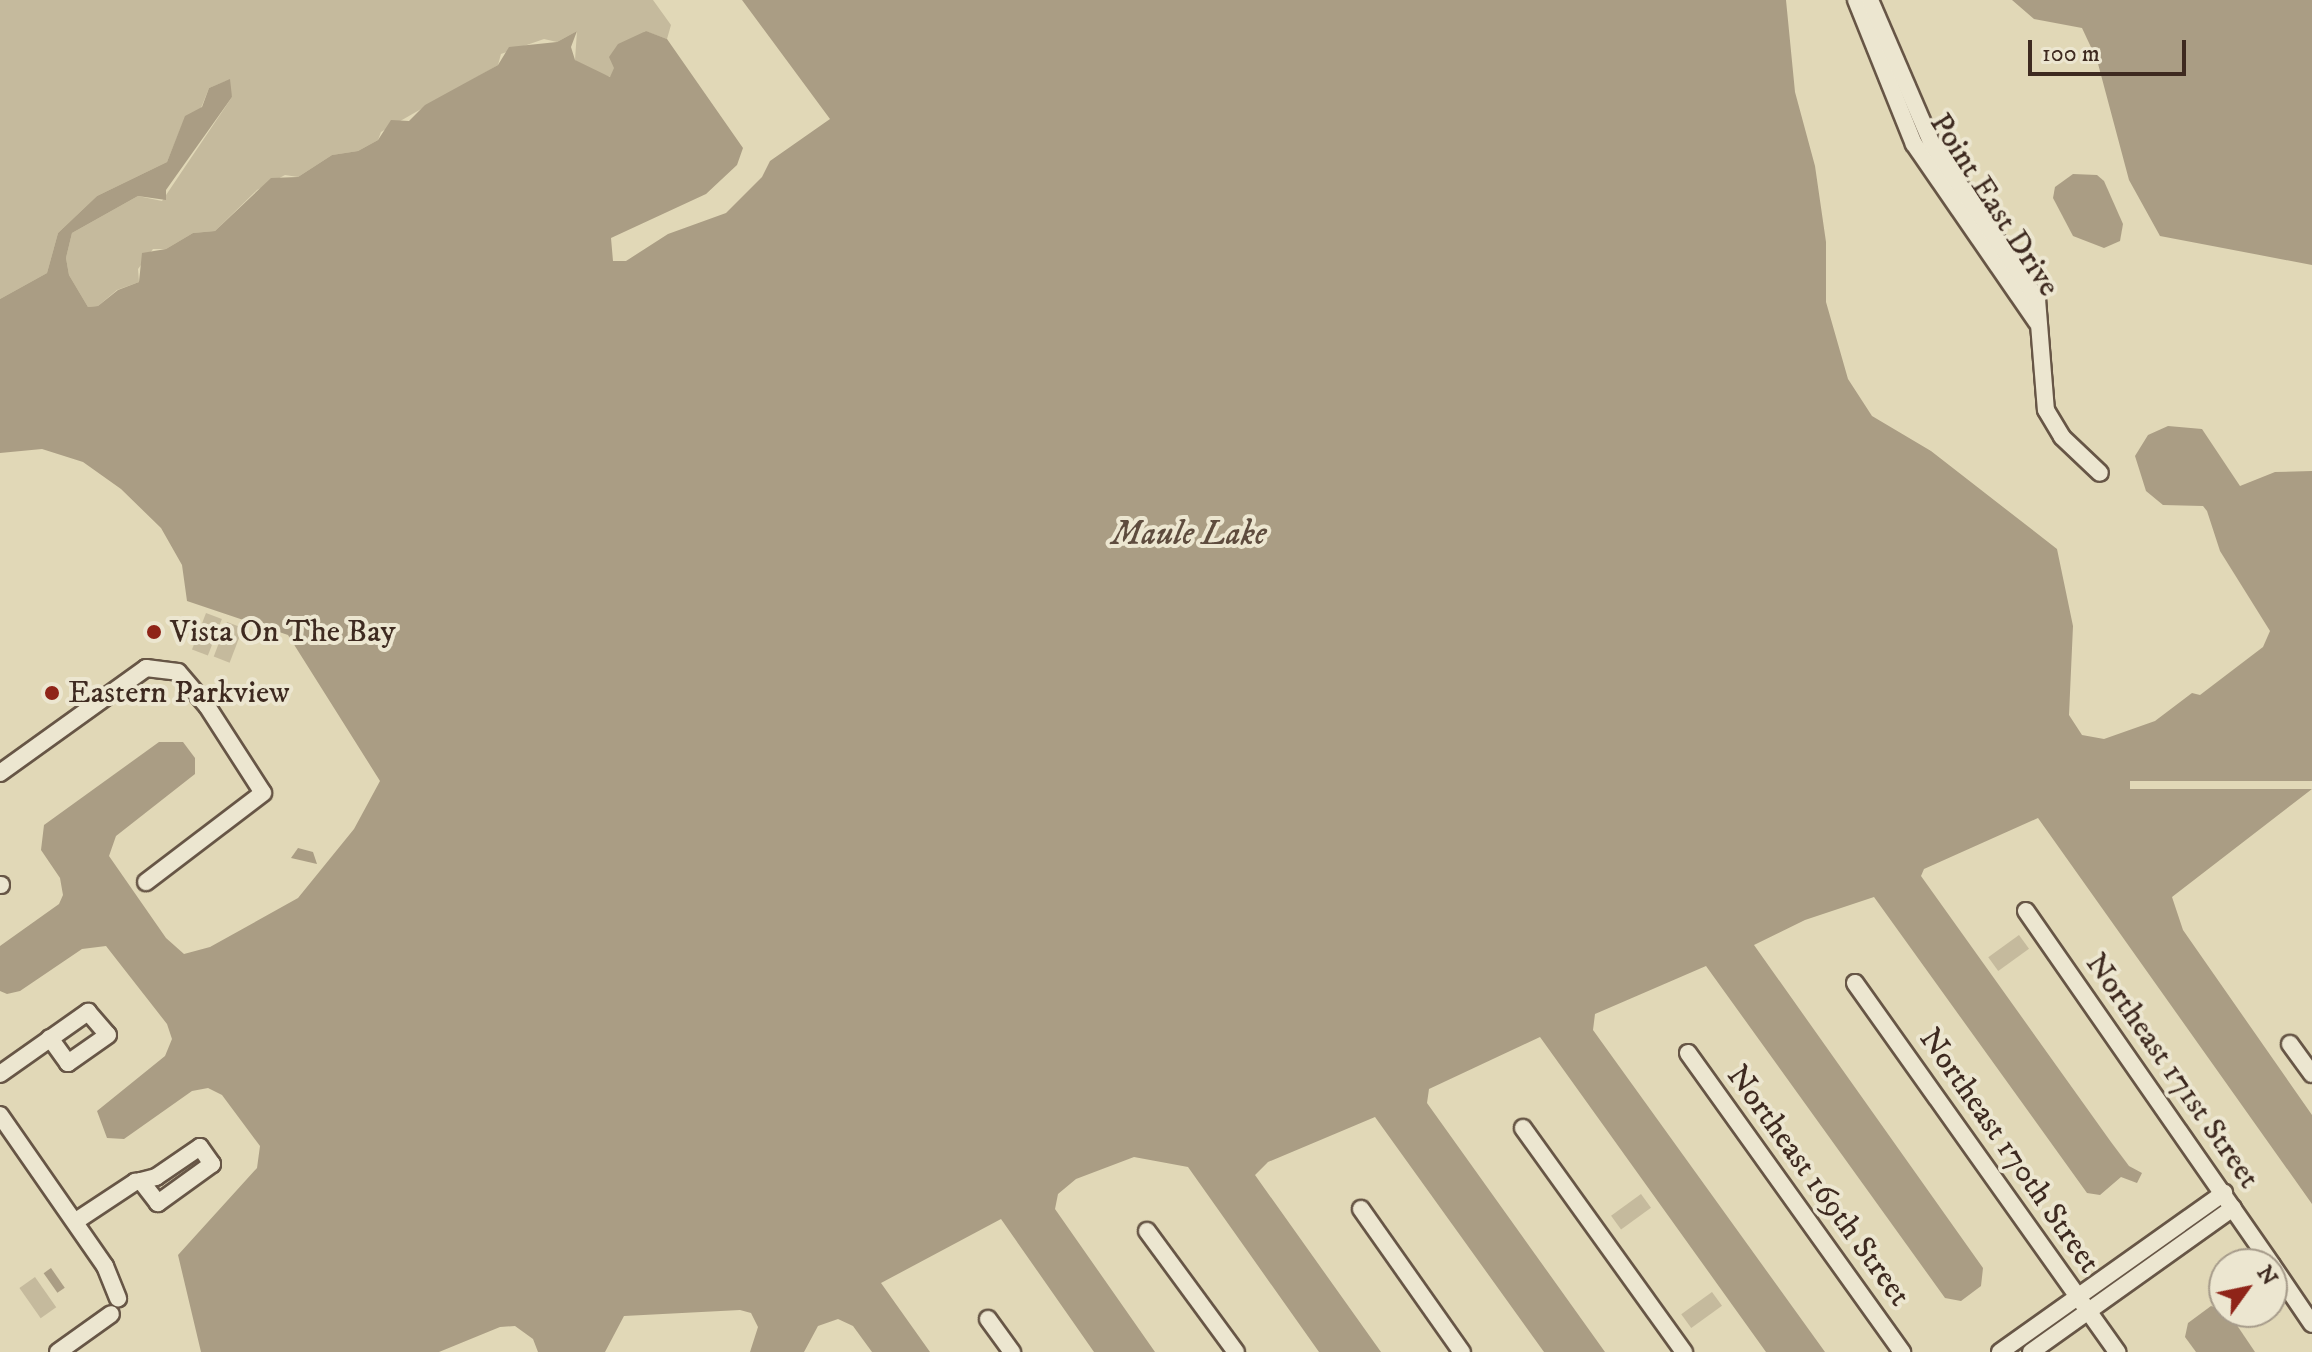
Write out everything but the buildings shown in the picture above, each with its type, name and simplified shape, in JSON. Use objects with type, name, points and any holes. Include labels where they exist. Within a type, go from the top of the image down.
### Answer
[{"type":"street","name":"Point East Drive","points":[[1856,0],[1914,144],[2037,322]]},
{"type":"street","name":"Point East Drive","points":[[1870,0],[1924,130],[2029,283],[2037,299],[2037,322]]},
{"type":"street","points":[[2037,322],[2046,410],[2062,437],[2100,473]]},
{"type":"street","points":[[0,773],[146,668],[178,672],[207,706],[263,793],[146,882]]},
{"type":"street","name":"Northeast 171st Street","points":[[2026,911],[2260,1248]]},
{"type":"street","name":"Northeast 170th Street","points":[[1855,983],[2117,1352]]},
{"type":"street","points":[[0,1074],[50,1038],[91,1011],[107,1037],[68,1063],[50,1038]]},
{"type":"street","points":[[2290,1044],[2312,1074]]},
{"type":"street","name":"Northeast 169th Street","points":[[1688,1053],[1902,1352]]},
{"type":"street","points":[[0,1115],[76,1221],[114,1306],[58,1352]]},
{"type":"street","points":[[1523,1128],[1684,1352]]},
{"type":"street","points":[[76,1221],[141,1181],[156,1177],[200,1147],[211,1166],[158,1203],[141,1181]]},
{"type":"street","points":[[2000,1352],[2224,1193]]},
{"type":"street","points":[[2031,1352],[2233,1208]]},
{"type":"street","points":[[1361,1209],[1462,1352]]},
{"type":"street","points":[[1147,1231],[1236,1352]]},
{"type":"street","name":"Northeast 171st Street","points":[[2288,1289],[2312,1324]]},
{"type":"street","points":[[988,1319],[1012,1352]]},
{"type":"shaded area","points":[[0,0],[653,0],[671,25],[667,39],[645,31],[611,77],[587,70],[575,60],[577,31],[557,42],[544,39],[501,54],[498,65],[381,132],[378,140],[358,151],[332,155],[298,177],[285,175],[257,190],[215,231],[193,233],[166,249],[153,249],[138,269],[139,282],[117,290],[98,306],[88,307],[69,275],[66,258],[72,233],[138,196],[162,201],[232,97],[226,81],[209,88],[201,108],[182,125],[167,162],[97,196],[58,233],[47,273],[0,299]]},
{"type":"shaded area","points":[[206,613],[222,619],[208,656],[192,649]]},
{"type":"shaded area","points":[[227,622],[243,628],[230,663],[214,657]]},
{"type":"shaded area","points":[[2019,935],[2029,949],[1998,971],[1988,957]]},
{"type":"shaded area","points":[[1641,1194],[1651,1208],[1621,1230],[1611,1216]]},
{"type":"shaded area","points":[[35,1277],[56,1307],[41,1318],[19,1288]]},
{"type":"shaded area","points":[[1712,1292],[1722,1306],[1691,1328],[1681,1314]]},
{"type":"water","name":"Maule Lake","points":[[742,0],[1786,0],[1795,92],[1815,166],[1826,242],[1826,302],[1848,379],[1872,416],[1931,451],[2057,549],[2073,626],[2069,715],[2082,735],[2104,739],[2155,721],[2192,693],[2200,695],[2263,647],[2270,631],[2220,551],[2203,506],[2163,505],[2146,491],[2135,456],[2148,435],[2168,426],[2202,429],[2240,486],[2275,472],[2312,471],[2312,789],[2172,897],[2183,930],[2312,1115],[2312,1204],[2038,818],[1924,869],[1921,876],[2111,1142],[2129,1166],[2142,1173],[2137,1183],[2121,1177],[2100,1195],[2087,1193],[1874,897],[1805,920],[1754,945],[1983,1268],[1981,1286],[1961,1301],[1945,1298],[1706,966],[1595,1014],[1593,1030],[1825,1352],[1766,1352],[1540,1037],[1429,1089],[1427,1103],[1605,1352],[1544,1352],[1375,1117],[1268,1162],[1255,1175],[1381,1352],[1319,1352],[1188,1167],[1134,1157],[1076,1179],[1058,1194],[1055,1209],[1155,1352],[1094,1352],[1001,1219],[881,1283],[930,1352],[872,1352],[853,1326],[838,1319],[818,1326],[804,1352],[750,1352],[758,1327],[751,1313],[740,1310],[624,1316],[605,1352],[538,1352],[533,1339],[515,1326],[500,1327],[439,1352],[201,1352],[178,1255],[257,1168],[260,1146],[222,1095],[208,1088],[192,1091],[124,1139],[107,1138],[97,1111],[165,1056],[172,1039],[167,1024],[106,946],[82,949],[20,991],[7,994],[0,991],[0,946],[59,904],[63,895],[60,878],[41,850],[44,825],[159,742],[183,742],[195,758],[195,774],[116,836],[109,856],[166,938],[184,954],[210,947],[298,898],[354,829],[380,781],[288,635],[187,601],[182,565],[161,528],[121,489],[83,462],[42,449],[0,453],[0,299],[47,273],[58,233],[97,196],[167,162],[185,116],[202,107],[209,88],[230,79],[232,97],[166,190],[166,200],[138,196],[72,233],[66,258],[69,275],[88,307],[98,306],[118,290],[139,282],[142,253],[166,249],[193,233],[215,231],[271,178],[298,177],[332,155],[358,151],[378,140],[391,120],[409,121],[425,105],[498,65],[509,47],[557,42],[577,31],[571,47],[575,60],[610,77],[614,68],[609,57],[618,44],[646,31],[667,39],[743,148],[737,165],[706,194],[611,238],[613,261],[626,261],[668,234],[726,213],[762,177],[770,161],[830,119]]},
{"type":"water","points":[[2012,0],[2312,0],[2312,265],[2160,236],[2129,180],[2097,60],[2082,28],[2034,19]]},
{"type":"water","points":[[2073,174],[2097,175],[2104,181],[2123,224],[2120,241],[2104,248],[2073,236],[2053,198],[2055,187]]},
{"type":"water","points":[[298,848],[313,852],[317,864],[291,858]]},
{"type":"water","points":[[51,1268],[65,1288],[57,1293],[44,1273]]},
{"type":"water","points":[[2208,1308],[2208,1328],[2239,1328],[2255,1352],[2196,1352],[2185,1337],[2188,1323]]},
{"type":"pier","points":[[2130,781],[2312,781],[2312,789],[2130,789]]},
{"type":"place","name":"Vista On The Bay","points":[[154,632]]},
{"type":"place","name":"Eastern Parkview","points":[[52,693]]}]
